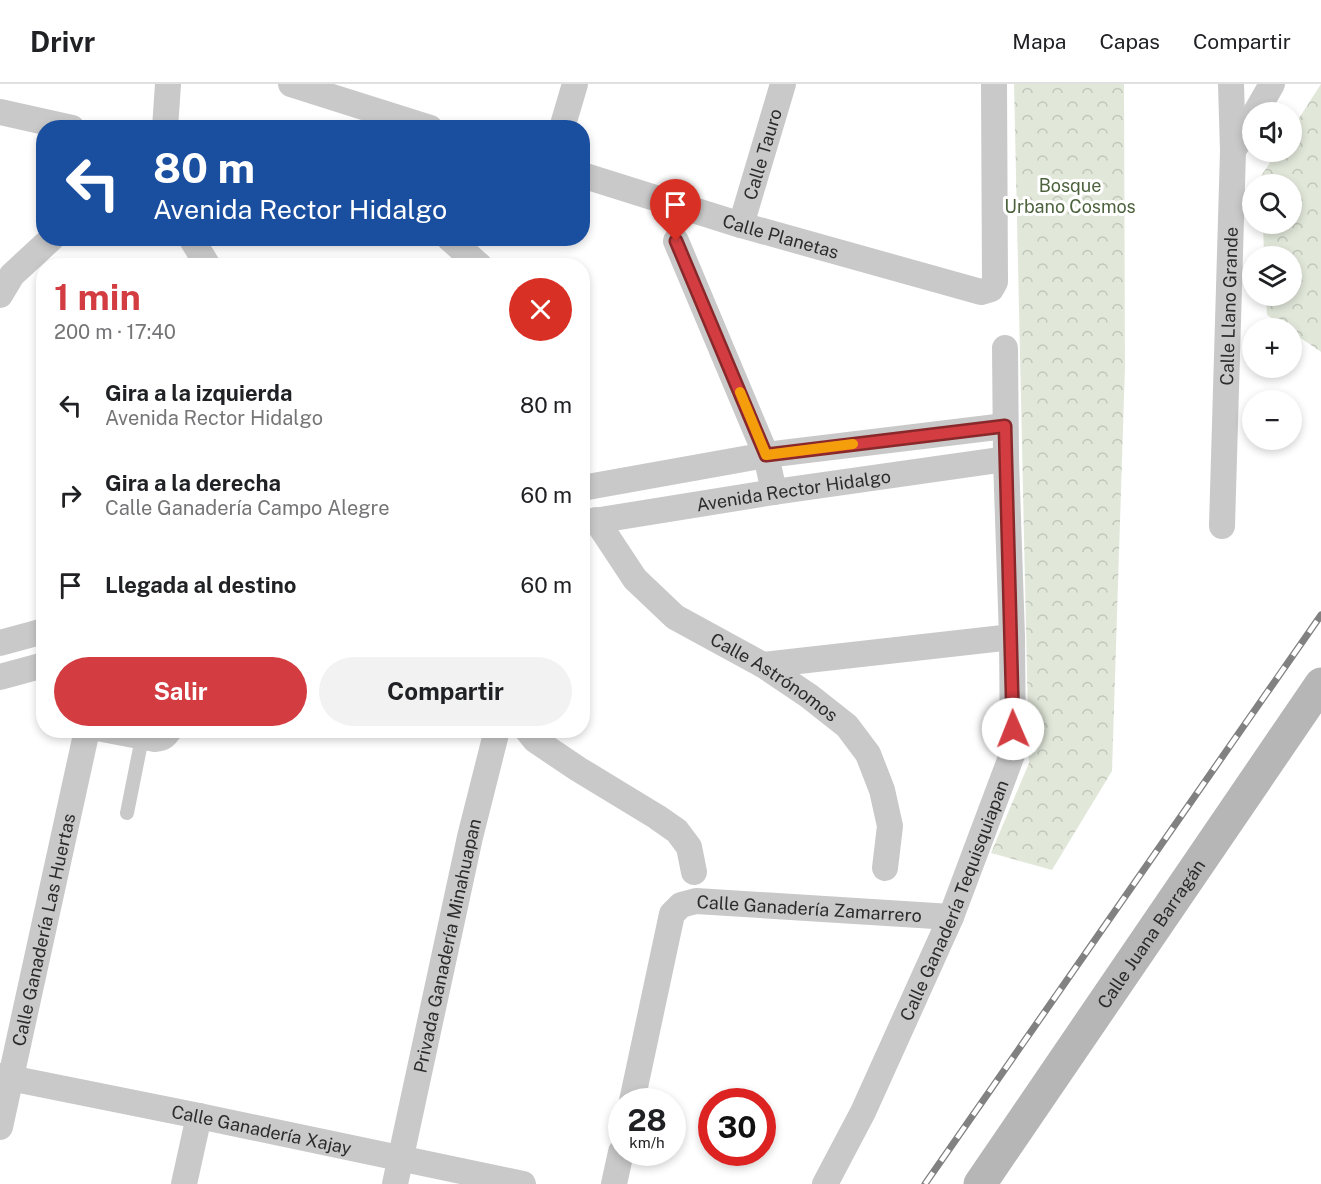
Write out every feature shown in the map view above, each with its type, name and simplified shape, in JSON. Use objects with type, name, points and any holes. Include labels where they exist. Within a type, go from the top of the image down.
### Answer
[{"type":"street","points":[[166,120],[168,84]]},
{"type":"street","points":[[291,84],[363,95],[414,120]]},
{"type":"street","points":[[564,120],[575,84]]},
{"type":"street","name":"Calle Tauro","points":[[741,225],[783,84]]},
{"type":"street","name":"Calle Planetas","points":[[590,178],[741,225],[981,292],[991,289],[995,282],[994,84]]},
{"type":"street","name":"Calle Llano Grande","points":[[1222,526],[1233,151],[1231,84]]},
{"type":"street","points":[[1262,102],[1272,84]]},
{"type":"street","points":[[0,112],[36,120]]},
{"type":"street","points":[[1233,151],[1242,135]]},
{"type":"street","points":[[676,241],[766,455],[774,492]]},
{"type":"street","points":[[0,295],[12,275],[43,246]]},
{"type":"street","points":[[458,246],[471,258]]},
{"type":"street","name":"Calle Ganadería Tequisquiapan","points":[[825,1184],[863,1112],[951,917],[1013,752],[1005,348]]},
{"type":"street","name":"Avenida Rector Hidalgo","points":[[590,478],[1005,426]]},
{"type":"street","name":"Avenida Rector Hidalgo","points":[[590,521],[1006,459]]},
{"type":"street","name":"Calle Astrónomos","points":[[590,522],[635,579],[675,617],[763,665],[809,696],[847,726],[868,754],[882,789],[890,826],[885,868]]},
{"type":"street","points":[[0,642],[36,633]]},
{"type":"street","points":[[763,665],[1011,637]]},
{"type":"street","points":[[0,677],[36,667]]},
{"type":"street","name":"Calle Juana Barragán","points":[[980,1184],[1321,684]]},
{"type":"street","name":"Calle Ganadería Las Huertas","points":[[0,1127],[5,1077],[85,738]]},
{"type":"street","name":"Privada Ganadería Minahuapan","points":[[395,1184],[470,837],[495,738]]},
{"type":"street","points":[[533,738],[578,770],[677,831],[689,847],[694,872]]},
{"type":"street","name":"Calle Ganadería Zamarrero","points":[[635,1088],[672,914],[681,905],[696,902],[951,917]]},
{"type":"street","name":"Calle Ganadería Xajay","points":[[5,1077],[523,1184]]},
{"type":"street","points":[[184,1184],[199,1116]]},
{"type":"street","points":[[614,1184],[618,1166]]},
{"type":"lane","points":[[118,738],[155,745],[163,744],[171,738]]},
{"type":"lane","points":[[128,813],[141,743]]},
{"type":"green space","name":"Bosque Urbano Cosmos","points":[[1014,84],[1124,84],[1125,366],[1112,771],[1052,870],[991,853],[1029,763]]},
{"type":"green space","points":[[1321,84],[1321,352],[1302,339],[1302,318],[1272,318],[1267,315],[1267,306],[1302,306],[1302,246],[1264,246],[1263,234],[1302,234],[1302,174],[1262,174],[1270,162],[1302,162],[1302,113]]},
{"type":"railway","points":[[925,1184],[1321,615]]},
{"type":"slow traffic","points":[[740,392],[766,455],[853,444]]},
{"type":"route","points":[[676,241],[766,455],[1005,426],[1013,729]]}]
